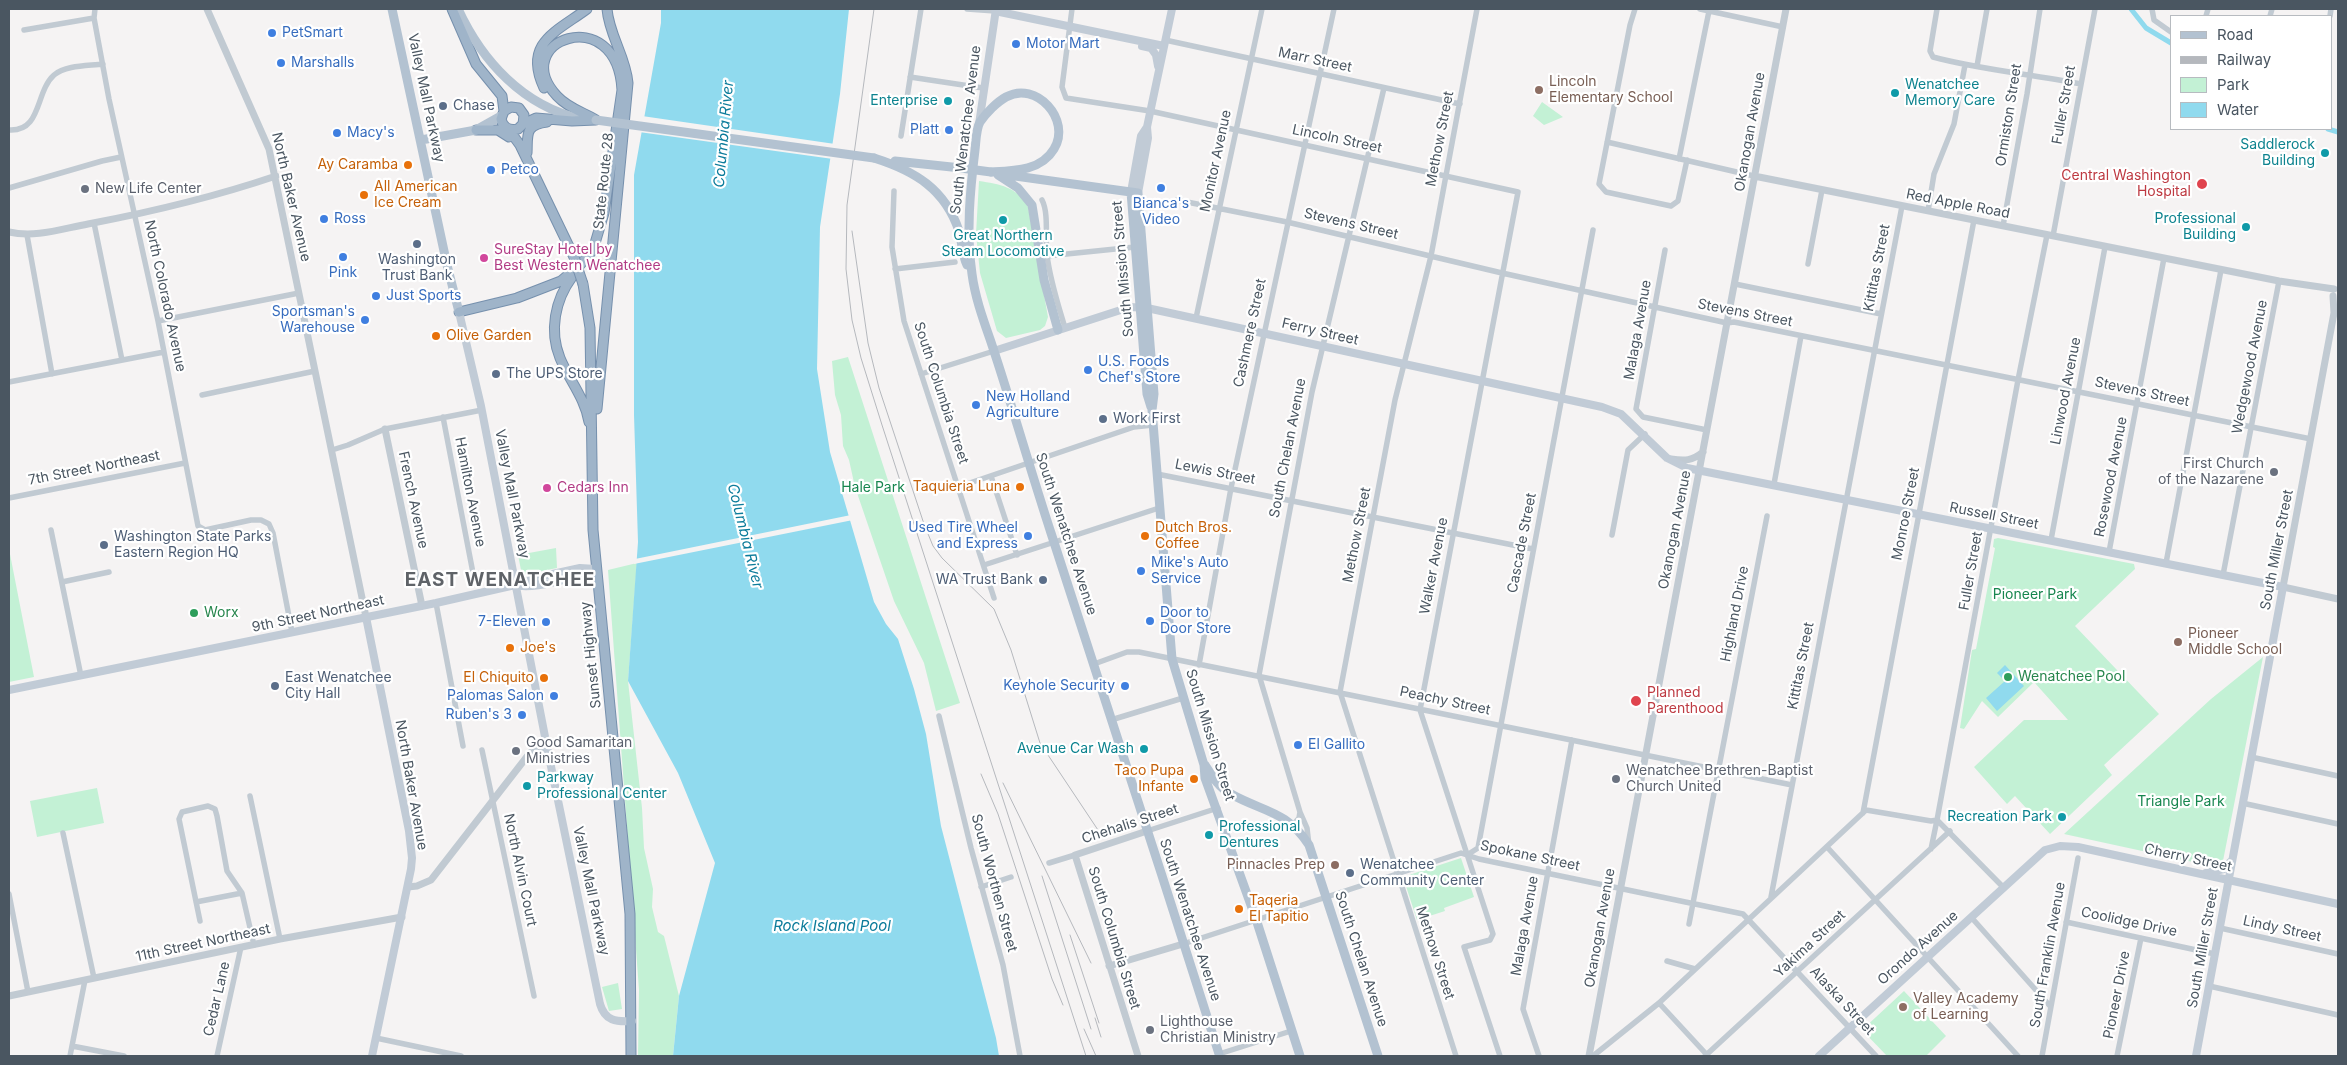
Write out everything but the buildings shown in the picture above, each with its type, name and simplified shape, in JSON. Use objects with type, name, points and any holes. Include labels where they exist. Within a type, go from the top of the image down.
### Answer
[{"type":"highway","points":[[587,9],[547,38],[538,53],[537,68],[545,90],[552,98],[562,105],[596,120]]},
{"type":"highway","name":"State Route 28","points":[[594,450],[628,83],[625,65],[610,24],[607,9]]},
{"type":"highway","points":[[460,14],[476,64],[502,96],[502,122],[507,128],[522,125],[536,118],[596,120]]},
{"type":"highway","points":[[459,312],[534,292],[567,278],[593,250],[600,232],[622,90],[618,62],[610,48],[592,33],[571,32],[559,38],[549,49],[545,62],[546,79],[563,102],[596,120]]},
{"type":"highway","points":[[503,113],[511,107],[519,108],[524,115],[522,125]]},
{"type":"highway","points":[[526,158],[526,138],[529,130],[543,122],[557,120]]},
{"type":"highway","name":"Sunset Highway","points":[[520,145],[522,125]]},
{"type":"highway","name":"Sunset Highway","points":[[507,128],[520,145],[574,257],[583,284],[590,328],[594,450],[593,530],[630,914],[631,1056]]},
{"type":"highway","points":[[479,129],[502,131],[511,138],[526,158]]},
{"type":"highway","points":[[580,265],[557,303],[554,333],[560,359],[588,416],[594,450]]},
{"type":"main road","name":"Valley Mall Parkway","points":[[392,9],[447,265],[482,410],[547,747],[603,1014],[609,1019],[620,1022],[632,1021]]},
{"type":"main road","name":"South Mission Street","points":[[1144,308],[1135,247],[1134,192],[1148,138],[1146,127],[1172,9]]},
{"type":"main road","name":"Marr Street","points":[[996,10],[1130,40],[1165,43]]},
{"type":"main road","name":"South Wenatchee Avenue","points":[[996,10],[983,88],[969,211],[972,272],[981,313],[1183,944],[1217,1056]]},
{"type":"main road","points":[[460,14],[484,55],[518,89],[560,114],[580,119],[1134,192]]},
{"type":"main road","name":"Marr Street","points":[[1130,40],[1133,44],[1151,48],[1156,55],[1159,70]]},
{"type":"main road","points":[[979,124],[1004,98],[1021,94],[1036,97],[1050,107],[1059,126],[1057,145],[1048,158],[1041,163],[1029,168],[991,172]]},
{"type":"main road","points":[[479,129],[503,113]]},
{"type":"main road","points":[[421,140],[479,129],[507,128]]},
{"type":"main road","points":[[874,158],[902,167],[924,180],[940,196],[959,231],[965,260],[972,272]]},
{"type":"main road","points":[[991,172],[1018,188],[1032,205],[1044,280],[1062,329]]},
{"type":"main road","name":"South Mission Street","points":[[1134,192],[1144,308],[1147,394],[1152,410],[1172,659],[1204,765],[1205,778],[1218,808],[1256,919],[1300,1056]]},
{"type":"main road","name":"Ferry Street","points":[[994,351],[1130,307],[1144,308],[1263,332],[1561,398],[1621,414],[1645,434],[1667,458],[1677,464],[1700,470]]},
{"type":"main road","name":"Russell Street","points":[[1700,470],[2283,587]]},
{"type":"main road","name":"9th Street Northeast","points":[[9,690],[422,606],[580,568],[596,569]]},
{"type":"main road","name":"South Miller Street","points":[[2196,1056],[2283,587]]},
{"type":"main road","name":"North Baker Avenue","points":[[366,617],[410,831],[412,858],[402,917],[372,1056]]},
{"type":"main road","points":[[1204,765],[1216,781],[1230,794],[1264,809],[1293,825],[1309,845]]},
{"type":"main road","points":[[1218,808],[1221,800],[1226,798],[1248,808],[1264,809]]},
{"type":"main road","name":"South Chelan Avenue","points":[[1309,845],[1378,1056]]},
{"type":"main road","name":"Cherry Street","points":[[2034,859],[2046,850],[2060,846],[2078,847],[2338,904]]},
{"type":"main road","name":"Orondo Avenue","points":[[1819,1056],[2034,859]]},
{"type":"main road","points":[[2201,874],[2224,869],[2232,859]]},
{"type":"street","name":"North Colorado Avenue","points":[[95,9],[94,18],[102,64],[158,321],[197,522],[201,529],[251,520],[266,522],[273,532],[292,632]]},
{"type":"street","name":"North Baker Avenue","points":[[207,9],[235,74],[266,137],[276,176],[366,617]]},
{"type":"street","points":[[901,136],[921,9]]},
{"type":"street","name":"Marr Street","points":[[967,9],[996,10]]},
{"type":"street","points":[[1070,27],[1072,9]]},
{"type":"street","name":"Monitor Avenue","points":[[1196,318],[1262,9]]},
{"type":"street","name":"Cashmere Street","points":[[1199,665],[1231,488],[1263,332],[1334,9]]},
{"type":"street","name":"Methow Street","points":[[1456,1056],[1340,692],[1394,400],[1431,256],[1478,9]]},
{"type":"street","points":[[1635,9],[1599,182],[1600,187],[1606,192],[1671,206],[1678,201],[1687,160]]},
{"type":"street","points":[[1700,9],[1783,27]]},
{"type":"street","name":"Okanogan Avenue","points":[[1589,1056],[1786,9]]},
{"type":"street","points":[[1937,9],[1930,51],[1933,58],[2081,84]]},
{"type":"street","points":[[1977,66],[1987,9]]},
{"type":"street","name":"Ormiston Street","points":[[2003,226],[2040,9]]},
{"type":"street","name":"Fuller Street","points":[[1937,820],[2018,380],[2050,236],[2095,9]]},
{"type":"street","points":[[2152,9],[2154,20],[2170,31]]},
{"type":"street","points":[[1680,159],[1709,11]]},
{"type":"street","points":[[24,30],[94,18]]},
{"type":"street","name":"Lincoln Street","points":[[1070,27],[1062,87],[1064,96],[1074,100],[1150,111],[1518,192]]},
{"type":"street","name":"Marr Street","points":[[1165,43],[1252,59],[1460,104]]},
{"type":"street","points":[[9,130],[20,130],[29,124],[36,113],[46,86],[54,76],[64,70],[102,64]]},
{"type":"street","points":[[1928,211],[1934,174],[1954,124],[1965,65]]},
{"type":"street","points":[[910,77],[983,88]]},
{"type":"street","name":"South Chelan Avenue","points":[[1309,845],[1307,828],[1300,812],[1259,675],[1323,346],[1384,88]]},
{"type":"street","name":"Red Apple Road","points":[[1607,142],[1822,190],[2306,287],[2336,291]]},
{"type":"street","points":[[9,188],[121,157]]},
{"type":"street","points":[[9,232],[27,235],[94,223],[226,193],[276,176]]},
{"type":"street","points":[[1808,264],[1822,190]]},
{"type":"street","name":"South Columbia Street","points":[[894,192],[891,228],[895,269],[904,320],[994,598]]},
{"type":"street","name":"Walker Avenue","points":[[1500,1056],[1464,948],[1492,937],[1493,934],[1420,710],[1518,192]]},
{"type":"street","points":[[1042,200],[1045,207],[1047,256],[1062,329]]},
{"type":"street","name":"Stevens Street","points":[[1177,200],[1287,222],[1502,273],[1727,323],[1734,322],[2311,439]]},
{"type":"street","name":"Kittitas Street","points":[[1771,897],[1902,206]]},
{"type":"street","name":"Monroe Street","points":[[1863,813],[1974,220]]},
{"type":"street","points":[[94,223],[122,360]]},
{"type":"street","name":"Cascade Street","points":[[1467,855],[1478,848],[1593,230]]},
{"type":"street","points":[[27,235],[52,374]]},
{"type":"street","points":[[1047,256],[1135,247]]},
{"type":"street","name":"Linwood Avenue","points":[[2051,540],[2106,247]]},
{"type":"street","name":"Malaga Avenue","points":[[1665,250],[1636,409],[1643,417],[1707,430]]},
{"type":"street","name":"Rosewood Avenue","points":[[2109,552],[2164,258]]},
{"type":"street","points":[[895,269],[955,262]]},
{"type":"street","points":[[2166,564],[2221,270]]},
{"type":"street","name":"Wedgewood Avenue","points":[[2223,575],[2279,281]]},
{"type":"street","points":[[1735,284],[1881,314]]},
{"type":"street","name":"South Miller Street","points":[[2283,587],[2334,314],[2336,291]]},
{"type":"street","points":[[158,321],[300,292]]},
{"type":"street","name":"South Miller Street","points":[[2334,314],[2338,304]]},
{"type":"street","points":[[1774,484],[1801,336]]},
{"type":"street","name":"Ferry Street","points":[[921,374],[994,351]]},
{"type":"street","points":[[9,382],[164,352]]},
{"type":"street","points":[[202,395],[316,371]]},
{"type":"street","points":[[332,450],[385,429],[482,410]]},
{"type":"street","name":"Hamilton Avenue","points":[[443,417],[474,573]]},
{"type":"street","points":[[958,487],[1134,427],[1153,425]]},
{"type":"street","name":"French Avenue","points":[[385,429],[422,606]]},
{"type":"street","points":[[1612,535],[1628,450],[1645,434]]},
{"type":"street","points":[[1667,458],[1688,461],[1703,452]]},
{"type":"street","name":"7th Street Northeast","points":[[9,498],[185,463]]},
{"type":"street","name":"Lewis Street","points":[[1157,474],[1533,549]]},
{"type":"street","points":[[990,476],[1017,555]]},
{"type":"street","points":[[984,565],[1159,508]]},
{"type":"street","name":"Highland Drive","points":[[1689,924],[1767,516]]},
{"type":"street","points":[[52,530],[81,676]]},
{"type":"street","points":[[62,582],[108,572]]},
{"type":"street","points":[[2283,587],[2338,599]]},
{"type":"street","points":[[436,603],[463,746]]},
{"type":"street","name":"Peachy Street","points":[[1094,664],[1127,652],[1139,652],[1792,785]]},
{"type":"street","points":[[1111,720],[1184,698]]},
{"type":"street","name":"South Worthen Street","points":[[939,716],[981,887],[1003,965],[1020,1056]]},
{"type":"street","name":"Malaga Avenue","points":[[1539,1056],[1523,1009],[1572,740]]},
{"type":"street","points":[[408,887],[417,886],[431,880],[529,754],[533,750],[547,747]]},
{"type":"street","name":"North Alvin Court","points":[[482,750],[534,996]]},
{"type":"street","points":[[2251,757],[2338,776]]},
{"type":"street","points":[[250,796],[280,939]]},
{"type":"street","points":[[2242,803],[2338,824]]},
{"type":"street","points":[[200,921],[179,819],[182,812],[208,806],[215,809],[227,871],[242,893],[254,944]]},
{"type":"street","name":"Chehalis Street","points":[[1049,864],[1218,808]]},
{"type":"street","points":[[1593,1056],[1658,1003],[1863,813],[1871,810],[1931,821],[1937,820],[1950,831],[2002,887]]},
{"type":"street","points":[[1293,825],[1299,818],[1300,812]]},
{"type":"street","points":[[1931,849],[1937,820]]},
{"type":"street","name":"Yakima Street","points":[[1707,1056],[1950,831]]},
{"type":"street","points":[[63,832],[94,978]]},
{"type":"street","points":[[1827,847],[1928,955],[2018,1056]]},
{"type":"street","name":"Spokane Street","points":[[1109,966],[1183,944],[1461,853],[1735,911],[1748,919]]},
{"type":"street","name":"South Columbia Street","points":[[1075,855],[1138,1056]]},
{"type":"street","name":"South Franklin Avenue","points":[[2042,1056],[2078,858]]},
{"type":"street","points":[[981,887],[1011,877]]},
{"type":"street","points":[[196,902],[242,893]]},
{"type":"street","points":[[9,894],[28,992]]},
{"type":"street","name":"11th Street Northeast","points":[[9,996],[254,944],[402,917]]},
{"type":"street","points":[[1971,917],[2050,1006]]},
{"type":"street","name":"Alaska Street","points":[[1748,919],[1876,1056]]},
{"type":"street","name":"Coolidge Drive","points":[[2066,922],[2215,954]]},
{"type":"street","name":"Lindy Street","points":[[2220,928],[2338,954]]},
{"type":"street","name":"Pioneer Drive","points":[[2117,1056],[2141,938]]},
{"type":"street","name":"Cedar Lane","points":[[217,1056],[241,947]]},
{"type":"street","points":[[1667,961],[1695,969]]},
{"type":"street","points":[[70,1056],[86,980]]},
{"type":"street","points":[[2209,986],[2338,1015]]},
{"type":"street","points":[[1658,1003],[1707,1056]]},
{"type":"street","points":[[1217,1056],[1291,1030]]},
{"type":"street","points":[[376,1038],[461,1056]]},
{"type":"street","points":[[72,1046],[124,1056]]},
{"type":"green space","points":[[1542,102],[1563,117],[1544,125],[1533,116]]},
{"type":"green space","points":[[979,181],[1001,185],[1013,191],[1024,200],[1028,207],[1048,317],[1045,326],[1040,330],[1006,338],[997,331],[980,273],[976,234]]},
{"type":"green space","name":"Hale Park","points":[[848,357],[960,703],[936,711],[924,663],[894,601],[843,446],[841,415],[835,395],[832,361]]},
{"type":"green space","name":"Pioneer Park","points":[[1998,538],[2134,564],[2135,569],[2075,626],[2159,714],[2104,765],[2112,775],[2050,834],[2015,796],[2007,804],[1974,767],[2024,720],[2068,720],[2034,682],[1998,717],[1982,701],[1964,729],[1960,728],[1972,650],[1976,649],[1995,548],[1993,547],[1994,539]]},
{"type":"green space","points":[[556,548],[557,568],[522,575],[518,555]]},
{"type":"green space","points":[[9,549],[34,677],[9,682]]},
{"type":"green space","points":[[637,563],[628,681],[642,808],[644,848],[653,889],[652,907],[658,932],[664,936],[679,996],[673,1056],[638,1056],[639,990],[608,570]]},
{"type":"green space","name":"Triangle Park","points":[[2263,657],[2222,866],[2216,867],[2064,834],[2211,699]]},
{"type":"green space","points":[[97,788],[104,823],[37,837],[30,801]]},
{"type":"green space","points":[[1461,858],[1474,897],[1444,908],[1445,911],[1417,920],[1403,877]]},
{"type":"green space","points":[[618,983],[622,1009],[609,1011],[602,987]]},
{"type":"green space","name":"Valley Academy of Learning","points":[[1904,991],[1946,1036],[1926,1056],[1887,1056],[1862,1030]]},
{"type":"water","name":"Rock Island Pool","points":[[661,9],[849,9],[840,94],[820,227],[817,369],[830,452],[874,602],[886,624],[898,639],[926,734],[941,826],[999,1056],[673,1056],[679,996],[715,863],[678,773],[628,681],[638,542],[634,415],[634,175],[661,23]]},
{"type":"water","points":[[2005,665],[2024,686],[1997,711],[1986,698],[2005,681],[1997,673]]},
{"type":"pier","points":[[642,116],[835,144],[833,159],[639,132]]},
{"type":"pier","points":[[851,515],[853,520],[634,564],[635,559]]},
{"type":"waterway","points":[[2131,9],[2146,28],[2170,42]]},
{"type":"waterway","points":[[2331,130],[2338,132]]},
{"type":"railway","points":[[874,9],[847,205],[846,269],[852,320],[861,358],[882,425],[1086,1056]]},
{"type":"railway","points":[[852,231],[868,343],[879,388],[933,546],[942,558],[994,609],[1011,650],[1040,743],[1102,836]]},
{"type":"railway","points":[[981,774],[998,814],[1052,979],[1063,1005]]},
{"type":"railway","points":[[1003,783],[1091,963]]},
{"type":"railway","points":[[1042,876],[1091,1029]]},
{"type":"railway","points":[[1070,935],[1099,1023]]},
{"type":"railway","points":[[1095,1018],[1101,1037]]},
{"type":"railway","points":[[1084,1029],[1096,1056]]},
{"type":"place","name":"PetSmart","points":[[272,33]]},
{"type":"place","name":"Motor Mart","points":[[1016,44]]},
{"type":"place","name":"Marshalls","points":[[281,63]]},
{"type":"place","name":"Lincoln Elementary School","points":[[1539,90]]},
{"type":"place","name":"Wenatchee Memory Care","points":[[1895,93]]},
{"type":"place","name":"Enterprise","points":[[948,101]]},
{"type":"place","name":"Chase","points":[[443,106]]},
{"type":"place","name":"Platt","points":[[949,130]]},
{"type":"place","name":"Macy's","points":[[337,133]]},
{"type":"place","name":"Saddlerock Building","points":[[2325,153]]},
{"type":"place","name":"Ay Caramba","points":[[408,165]]},
{"type":"place","name":"Petco","points":[[491,170]]},
{"type":"place","name":"Central Washington Hospital","points":[[2202,184]]},
{"type":"place","name":"Bianca's Video","points":[[1161,188]]},
{"type":"place","name":"New Life Center","points":[[85,189]]},
{"type":"place","name":"All American Ice Cream","points":[[364,195]]},
{"type":"place","name":"Ross","points":[[324,219]]},
{"type":"place","name":"Great Northern Steam Locomotive","points":[[1003,220]]},
{"type":"place","name":"Professional Building","points":[[2246,227]]},
{"type":"place","name":"Washington Trust Bank","points":[[417,244]]},
{"type":"place","name":"Pink","points":[[343,257]]},
{"type":"place","name":"SureStay Hotel by Best Western Wenatchee","points":[[484,258]]},
{"type":"place","name":"Just Sports","points":[[376,296]]},
{"type":"place","name":"Sportsman's Warehouse","points":[[365,320]]},
{"type":"place","name":"Olive Garden","points":[[436,336]]},
{"type":"place","name":"U.S. Foods Chef's Store","points":[[1088,370]]},
{"type":"place","name":"The UPS Store","points":[[496,374]]},
{"type":"place","name":"New Holland Agriculture","points":[[976,405]]},
{"type":"place","name":"Work First","points":[[1103,419]]},
{"type":"place","name":"First Church of the Nazarene","points":[[2274,472]]},
{"type":"place","name":"Taquieria Luna","points":[[1020,487]]},
{"type":"place","name":"Cedars Inn","points":[[547,488]]},
{"type":"place","name":"Used Tire Wheel and Express","points":[[1028,536]]},
{"type":"place","name":"Dutch Bros. Coffee","points":[[1145,536]]},
{"type":"place","name":"Washington State Parks Eastern Region HQ","points":[[104,545]]},
{"type":"place","name":"Mike's Auto Service","points":[[1141,571]]},
{"type":"place","name":"WA Trust Bank","points":[[1043,580]]},
{"type":"place","name":"Worx","points":[[194,613]]},
{"type":"place","name":"Door to Door Store","points":[[1150,621]]},
{"type":"place","name":"7-Eleven","points":[[546,622]]},
{"type":"place","name":"Pioneer Middle School","points":[[2178,642]]},
{"type":"place","name":"Joe's","points":[[510,648]]},
{"type":"place","name":"Wenatchee Pool","points":[[2008,677]]},
{"type":"place","name":"El Chiquito","points":[[544,678]]},
{"type":"place","name":"East Wenatchee City Hall","points":[[275,686]]},
{"type":"place","name":"Keyhole Security","points":[[1125,686]]},
{"type":"place","name":"Palomas Salon","points":[[554,696]]},
{"type":"place","name":"Planned Parenthood","points":[[1636,701]]},
{"type":"place","name":"Ruben's 3","points":[[522,715]]},
{"type":"place","name":"El Gallito","points":[[1298,745]]},
{"type":"place","name":"Avenue Car Wash","points":[[1144,749]]},
{"type":"place","name":"Good Samaritan Ministries","points":[[516,751]]},
{"type":"place","name":"Taco Pupa Infante","points":[[1194,779]]},
{"type":"place","name":"Wenatchee Brethren-Baptist Church United","points":[[1616,779]]},
{"type":"place","name":"Parkway Professional Center","points":[[527,786]]},
{"type":"place","name":"Recreation Park","points":[[2062,817]]},
{"type":"place","name":"Professional Dentures","points":[[1209,835]]},
{"type":"place","name":"Pinnacles Prep","points":[[1335,865]]},
{"type":"place","name":"Wenatchee Community Center","points":[[1350,873]]},
{"type":"place","name":"Taqeria El Tapitio","points":[[1239,909]]},
{"type":"place","name":"Valley Academy of Learning","points":[[1903,1007]]},
{"type":"place","name":"Lighthouse Christian Ministry","points":[[1150,1030]]},
{"type":"district","name":"EAST WENATCHEE","points":[[500,580]]},
{"type":"water label","name":"Columbia River","points":[[724,134]]},
{"type":"water label","name":"Columbia River","points":[[745,536]]}]
